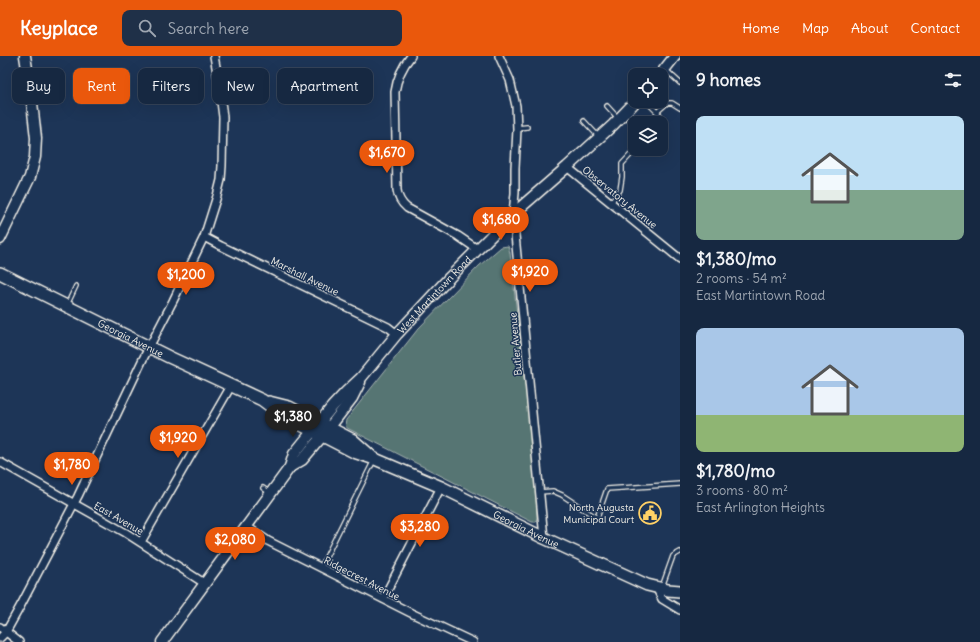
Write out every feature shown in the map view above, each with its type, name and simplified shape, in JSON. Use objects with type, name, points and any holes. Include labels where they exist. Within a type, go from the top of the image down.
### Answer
[{"type":"main road","points":[[0,239],[30,176],[35,157],[36,138],[25,56]]},
{"type":"main road","points":[[666,68],[676,56]]},
{"type":"main road","name":"West Martintown Road","points":[[162,642],[226,555],[267,491],[290,467],[294,454],[352,398],[361,378],[397,334],[450,277],[513,214],[567,167],[629,108]]},
{"type":"main road","name":"Georgia Avenue","points":[[0,274],[231,386],[262,400],[289,407],[354,452],[375,459],[441,487],[544,538],[647,585],[680,591]]},
{"type":"main road","name":"Georgia Avenue","points":[[262,400],[282,414],[321,429]]},
{"type":"street","points":[[0,638],[3,630],[74,504],[143,358],[150,347],[204,237],[217,196],[221,180],[222,166],[223,117],[214,56]]},
{"type":"street","points":[[411,56],[401,70],[395,92],[397,190],[399,198],[407,208],[458,236],[477,250]]},
{"type":"street","name":"Butler Avenue","points":[[499,56],[510,80],[516,106],[517,128],[513,214],[544,538]]},
{"type":"street","name":"Observatory Avenue","points":[[567,167],[680,259]]},
{"type":"street","name":"Marshall Avenue","points":[[204,237],[388,327],[397,334]]},
{"type":"street","points":[[141,542],[231,386]]},
{"type":"street","name":"East Avenue","points":[[0,462],[126,533],[204,583]]},
{"type":"street","points":[[383,599],[441,487]]},
{"type":"street","name":"Ridgecrest Avenue","points":[[246,526],[268,541],[383,599],[473,642]]},
{"type":"street","points":[[659,588],[662,599],[680,610]]},
{"type":"street","points":[[3,630],[19,642]]},
{"type":"lane","points":[[668,75],[680,83]]},
{"type":"lane","points":[[668,103],[672,103],[680,108]]},
{"type":"lane","points":[[608,106],[619,118]]},
{"type":"lane","points":[[653,108],[659,114],[663,108]]},
{"type":"lane","points":[[584,121],[599,137]]},
{"type":"lane","points":[[517,128],[527,127]]},
{"type":"lane","points":[[611,202],[620,190],[622,164],[629,156]]},
{"type":"lane","points":[[66,306],[76,286]]},
{"type":"lane","points":[[278,426],[282,414]]},
{"type":"lane","points":[[321,568],[375,459]]},
{"type":"lane","points":[[539,492],[553,491],[562,495],[597,518],[607,489],[680,484]]},
{"type":"lane","points":[[659,588],[673,556],[680,552]]},
{"type":"green space","points":[[508,246],[535,471],[536,522],[532,522],[349,429],[345,425],[346,420],[418,329],[479,266],[501,247]]},
{"type":"place","name":"North Augusta Municipal Court","points":[[650,513]]}]
